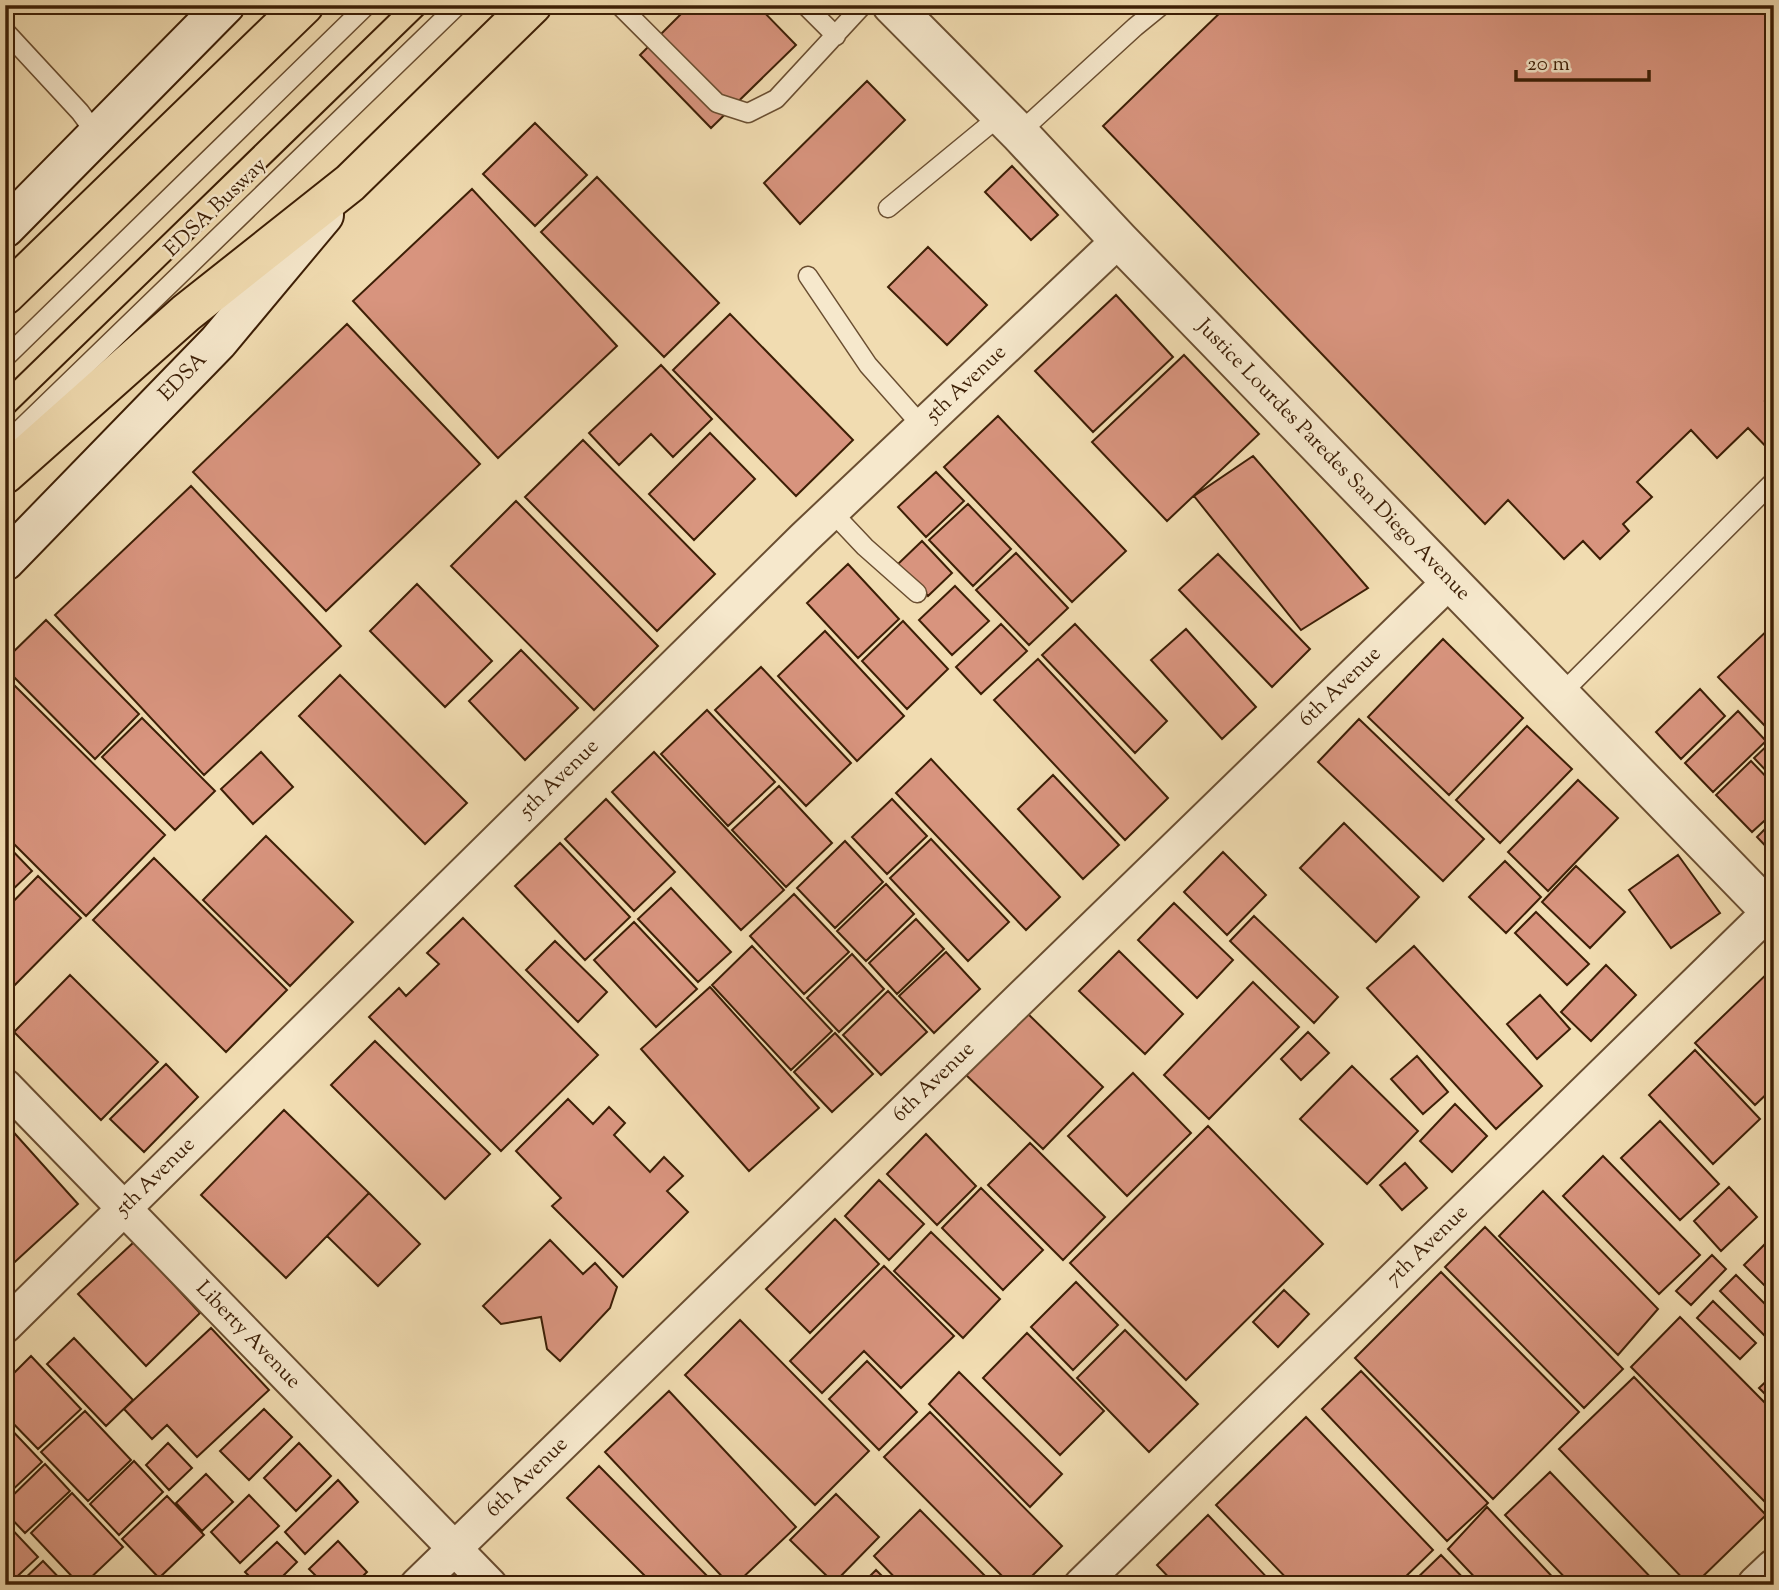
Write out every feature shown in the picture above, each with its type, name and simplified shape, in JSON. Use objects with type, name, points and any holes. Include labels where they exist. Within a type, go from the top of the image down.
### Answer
[{"type":"highway","points":[[5,295],[304,5]]},
{"type":"highway","name":"EDSA","points":[[13,451],[350,183],[532,5]]},
{"type":"street","points":[[5,228],[225,5]]},
{"type":"street","name":"Justice Lourdes Paredes San Diego Avenue","points":[[892,5],[1772,911]]},
{"type":"street","name":"EDSA","points":[[5,561],[218,342],[350,183]]},
{"type":"street","name":"5th Avenue","points":[[5,1326],[832,512],[1119,240]]},
{"type":"street","name":"6th Avenue","points":[[416,1585],[1450,581]]},
{"type":"street","name":"7th Avenue","points":[[1081,1585],[1772,911]]},
{"type":"street","name":"Liberty Avenue","points":[[5,1086],[490,1585]]},
{"type":"street","points":[[1757,1585],[1774,1569]]},
{"type":"lane","name":"EDSA Busway","points":[[5,358],[367,5]]},
{"type":"lane","name":"EDSA Busway","points":[[13,451],[458,5]]},
{"type":"lane","points":[[619,5],[717,103],[748,113],[776,99],[863,5]]},
{"type":"lane","points":[[805,5],[836,36]]},
{"type":"lane","points":[[888,208],[1010,124],[1163,5]]},
{"type":"lane","points":[[5,31],[97,135]]},
{"type":"lane","points":[[808,276],[869,365],[922,426]]},
{"type":"lane","points":[[1560,695],[1774,481]]},
{"type":"lane","points":[[832,512],[865,547],[917,593]]},
{"type":"building","points":[[690,5],[757,5],[796,45],[711,128],[640,55]]},
{"type":"building","points":[[1228,5],[1774,5],[1774,393],[1765,401],[1774,410],[1774,455],[1748,428],[1717,458],[1691,430],[1637,482],[1652,497],[1623,524],[1629,531],[1600,559],[1583,541],[1564,559],[1508,500],[1485,524],[1103,126]]},
{"type":"building","points":[[867,81],[905,120],[800,224],[764,183]]},
{"type":"building","points":[[535,123],[587,175],[535,226],[483,174]]},
{"type":"building","points":[[1012,166],[1058,215],[1031,240],[985,192]]},
{"type":"building","points":[[597,177],[719,303],[664,357],[541,232]]},
{"type":"building","points":[[472,189],[617,346],[498,458],[353,301]]},
{"type":"building","points":[[928,247],[987,305],[947,345],[888,287]]},
{"type":"building","points":[[1116,295],[1173,357],[1093,432],[1035,371]]},
{"type":"building","points":[[730,314],[853,440],[796,496],[673,370]]},
{"type":"building","points":[[347,324],[480,464],[326,611],[193,472]]},
{"type":"building","points":[[1184,355],[1259,434],[1167,521],[1092,442]]},
{"type":"building","points":[[661,365],[712,419],[673,457],[651,434],[619,465],[589,433]]},
{"type":"building","points":[[998,416],[1126,551],[1072,602],[944,467]]},
{"type":"building","points":[[710,433],[755,479],[694,540],[649,494]]},
{"type":"building","points":[[583,440],[715,574],[657,631],[525,497]]},
{"type":"building","points":[[1253,456],[1368,588],[1301,630],[1194,496]]},
{"type":"building","points":[[936,472],[964,501],[926,537],[898,507]]},
{"type":"building","points":[[191,486],[341,646],[204,775],[55,615]]},
{"type":"building","points":[[516,501],[658,646],[594,710],[451,566]]},
{"type":"building","points":[[968,504],[1011,549],[973,586],[929,540]]},
{"type":"building","points":[[922,541],[952,573],[928,596],[898,564]]},
{"type":"building","points":[[1016,553],[1068,608],[1029,645],[976,590]]},
{"type":"building","points":[[1218,554],[1310,649],[1272,687],[1179,590]]},
{"type":"building","points":[[848,564],[899,619],[858,658],[807,603]]},
{"type":"building","points":[[417,584],[492,661],[445,707],[370,631]]},
{"type":"building","points":[[955,586],[989,621],[952,655],[919,620]]},
{"type":"building","points":[[46,620],[139,714],[95,759],[5,668],[5,660]]},
{"type":"building","points":[[903,621],[948,669],[907,709],[862,661]]},
{"type":"building","points":[[1001,624],[1027,651],[981,694],[956,667]]},
{"type":"building","points":[[1075,624],[1167,721],[1135,753],[1042,655]]},
{"type":"building","points":[[1773,625],[1774,720],[1766,727],[1718,677]]},
{"type":"building","points":[[1186,629],[1256,707],[1222,739],[1151,660]]},
{"type":"building","points":[[825,631],[904,716],[857,761],[778,676]]},
{"type":"building","points":[[1443,639],[1523,718],[1449,795],[1368,717]]},
{"type":"building","points":[[521,650],[578,708],[525,760],[469,701]]},
{"type":"building","points":[[1038,659],[1168,798],[1125,840],[994,700]]},
{"type":"building","points":[[761,667],[851,763],[806,806],[715,710]]},
{"type":"building","points":[[340,675],[467,803],[425,844],[299,716]]},
{"type":"building","points":[[5,676],[165,835],[86,916],[5,835],[5,731],[11,725],[5,719]]},
{"type":"building","points":[[1700,689],[1725,716],[1681,759],[1656,732]]},
{"type":"building","points":[[707,710],[775,782],[728,826],[661,754]]},
{"type":"building","points":[[1738,711],[1766,741],[1713,792],[1685,763]]},
{"type":"building","points":[[142,718],[215,791],[175,830],[102,757]]},
{"type":"building","points":[[1359,719],[1484,839],[1443,881],[1318,762]]},
{"type":"building","points":[[1527,726],[1572,769],[1500,843],[1456,800]]},
{"type":"building","points":[[1774,739],[1774,779],[1754,758]]},
{"type":"building","points":[[261,752],[293,787],[253,824],[221,789]]},
{"type":"building","points":[[654,752],[784,890],[741,930],[612,792]]},
{"type":"building","points":[[931,759],[1060,897],[1026,930],[896,793]]},
{"type":"building","points":[[1751,761],[1774,785],[1774,812],[1752,832],[1716,795]]},
{"type":"building","points":[[1053,775],[1119,845],[1083,879],[1018,809]]},
{"type":"building","points":[[1578,780],[1618,818],[1548,891],[1508,852]]},
{"type":"building","points":[[779,786],[832,843],[786,887],[732,830]]},
{"type":"building","points":[[606,799],[675,872],[634,911],[565,839]]},
{"type":"building","points":[[892,799],[927,836],[887,874],[852,837]]},
{"type":"building","points":[[1774,820],[1774,855],[1757,837]]},
{"type":"building","points":[[1344,823],[1419,897],[1376,942],[1300,868]]},
{"type":"building","points":[[266,836],[353,922],[290,986],[203,900]]},
{"type":"building","points":[[931,839],[1009,922],[968,961],[890,878]]},
{"type":"building","points":[[845,841],[883,882],[835,928],[797,888]]},
{"type":"building","points":[[5,843],[32,871],[5,897]]},
{"type":"building","points":[[560,843],[630,917],[585,960],[515,886]]},
{"type":"building","points":[[1223,852],[1266,895],[1227,935],[1184,892]]},
{"type":"building","points":[[1678,855],[1720,913],[1671,948],[1629,890]]},
{"type":"building","points":[[154,858],[287,990],[226,1052],[93,920]]},
{"type":"building","points":[[1505,861],[1541,897],[1506,933],[1469,897]]},
{"type":"building","points":[[1576,866],[1625,912],[1590,948],[1542,902]]},
{"type":"building","points":[[38,876],[81,918],[5,995],[5,910]]},
{"type":"building","points":[[886,884],[914,914],[866,961],[837,931]]},
{"type":"building","points":[[671,888],[731,952],[698,982],[638,919]]},
{"type":"building","points":[[794,894],[849,952],[804,994],[750,936]]},
{"type":"building","points":[[1174,903],[1233,960],[1197,998],[1138,940]]},
{"type":"building","points":[[1536,912],[1589,964],[1567,985],[1515,933]]},
{"type":"building","points":[[1254,916],[1338,997],[1314,1023],[1230,941]]},
{"type":"building","points":[[463,918],[598,1055],[501,1151],[369,1017],[399,988],[406,996],[439,964],[427,953]]},
{"type":"building","points":[[916,919],[944,949],[897,994],[869,963]]},
{"type":"building","points":[[634,922],[697,989],[656,1027],[594,960]]},
{"type":"building","points":[[555,941],[607,992],[578,1022],[526,970]]},
{"type":"building","points":[[752,946],[832,1031],[791,1070],[712,985]]},
{"type":"building","points":[[1414,946],[1542,1086],[1496,1129],[1367,988]]},
{"type":"building","points":[[1119,951],[1183,1014],[1145,1054],[1079,991]]},
{"type":"building","points":[[946,952],[980,989],[934,1033],[899,996]]},
{"type":"building","points":[[852,954],[884,989],[839,1032],[807,998]]},
{"type":"building","points":[[1606,965],[1636,995],[1591,1041],[1561,1012]]},
{"type":"building","points":[[1774,967],[1774,1087],[1755,1105],[1695,1043]]},
{"type":"building","points":[[70,975],[158,1062],[101,1120],[14,1032]]},
{"type":"building","points":[[1253,982],[1299,1027],[1209,1119],[1164,1075]]},
{"type":"building","points":[[710,987],[819,1108],[749,1171],[641,1049]]},
{"type":"building","points":[[888,991],[927,1032],[881,1075],[843,1035]]},
{"type":"building","points":[[1540,995],[1570,1029],[1537,1059],[1507,1024]]},
{"type":"building","points":[[1025,1011],[1103,1087],[1043,1149],[965,1074]]},
{"type":"building","points":[[1308,1032],[1329,1053],[1301,1080],[1281,1059]]},
{"type":"building","points":[[835,1033],[873,1074],[832,1112],[794,1072]]},
{"type":"building","points":[[375,1041],[490,1154],[445,1199],[331,1085]]},
{"type":"building","points":[[1695,1050],[1760,1119],[1713,1164],[1649,1095]]},
{"type":"building","points":[[1417,1056],[1448,1092],[1423,1114],[1391,1079]]},
{"type":"building","points":[[166,1064],[198,1097],[144,1152],[110,1119]]},
{"type":"building","points":[[1352,1066],[1418,1131],[1367,1184],[1300,1119]]},
{"type":"building","points":[[1133,1073],[1191,1133],[1127,1196],[1068,1136]]},
{"type":"building","points":[[568,1099],[593,1124],[609,1107],[625,1123],[614,1135],[650,1172],[664,1157],[683,1176],[667,1191],[688,1212],[623,1277],[552,1206],[561,1198],[516,1151]]},
{"type":"building","points":[[1455,1104],[1487,1136],[1452,1172],[1420,1141]]},
{"type":"building","points":[[284,1110],[369,1193],[286,1278],[201,1195]]},
{"type":"building","points":[[1660,1121],[1719,1184],[1680,1220],[1621,1158]]},
{"type":"building","points":[[8,1126],[78,1204],[5,1271],[5,1128]]},
{"type":"building","points":[[1208,1126],[1323,1244],[1186,1380],[1070,1263]]},
{"type":"building","points":[[926,1134],[976,1186],[937,1225],[887,1174]]},
{"type":"building","points":[[1030,1143],[1105,1217],[1063,1260],[988,1185]]},
{"type":"building","points":[[1603,1156],[1700,1255],[1659,1294],[1563,1196]]},
{"type":"building","points":[[1405,1163],[1427,1188],[1402,1210],[1380,1185]]},
{"type":"building","points":[[879,1180],[924,1224],[889,1260],[845,1216]]},
{"type":"building","points":[[1729,1187],[1757,1217],[1721,1251],[1694,1221]]},
{"type":"building","points":[[981,1188],[1043,1250],[1003,1290],[942,1228]]},
{"type":"building","points":[[1543,1191],[1658,1309],[1618,1355],[1499,1236]]},
{"type":"building","points":[[369,1193],[420,1244],[378,1286],[327,1236]]},
{"type":"building","points":[[835,1219],[879,1264],[810,1333],[766,1289]]},
{"type":"building","points":[[1485,1227],[1623,1369],[1584,1408],[1445,1267]]},
{"type":"building","points":[[931,1232],[1000,1299],[963,1338],[894,1271]]},
{"type":"building","points":[[1770,1239],[1774,1243],[1773,1294],[1744,1265]]},
{"type":"building","points":[[550,1240],[583,1274],[595,1263],[617,1287],[610,1308],[560,1361],[547,1349],[541,1317],[501,1324],[483,1306]]},
{"type":"building","points":[[134,1242],[200,1313],[146,1366],[78,1294]]},
{"type":"building","points":[[1712,1255],[1726,1269],[1691,1305],[1676,1291]]},
{"type":"building","points":[[884,1266],[954,1336],[901,1388],[864,1351],[822,1393],[790,1361]]},
{"type":"building","points":[[1441,1272],[1579,1412],[1493,1499],[1355,1358]]},
{"type":"building","points":[[1736,1275],[1774,1313],[1774,1329],[1766,1337],[1720,1291]]},
{"type":"building","points":[[1076,1282],[1118,1325],[1073,1370],[1031,1327]]},
{"type":"building","points":[[1284,1290],[1309,1314],[1278,1347],[1253,1322]]},
{"type":"building","points":[[1713,1301],[1756,1343],[1740,1359],[1697,1318]]},
{"type":"building","points":[[1680,1317],[1774,1412],[1774,1511],[1631,1367]]},
{"type":"building","points":[[740,1320],[869,1451],[815,1505],[685,1375]]},
{"type":"building","points":[[211,1328],[269,1390],[197,1457],[167,1425],[152,1439],[124,1409]]},
{"type":"building","points":[[1125,1330],[1198,1404],[1149,1452],[1077,1378]]},
{"type":"building","points":[[1027,1333],[1104,1411],[1060,1455],[983,1378]]},
{"type":"building","points":[[74,1338],[133,1400],[106,1426],[47,1364]]},
{"type":"building","points":[[31,1356],[81,1409],[38,1449],[5,1415],[5,1382]]},
{"type":"building","points":[[867,1361],[917,1412],[879,1450],[829,1399]]},
{"type":"building","points":[[1361,1371],[1488,1503],[1447,1541],[1322,1409]]},
{"type":"building","points":[[959,1372],[1062,1474],[1030,1507],[929,1404]]},
{"type":"building","points":[[1774,1374],[1774,1403],[1759,1388]]},
{"type":"building","points":[[1634,1377],[1766,1515],[1694,1585],[1689,1585],[1559,1449]]},
{"type":"building","points":[[669,1391],[796,1527],[735,1585],[730,1585],[605,1452]]},
{"type":"building","points":[[264,1409],[292,1437],[249,1480],[220,1451]]},
{"type":"building","points":[[85,1411],[131,1460],[88,1501],[41,1452]]},
{"type":"building","points":[[930,1412],[1062,1546],[1023,1585],[1011,1585],[884,1457]]},
{"type":"building","points":[[1306,1417],[1433,1550],[1397,1585],[1293,1585],[1216,1505]]},
{"type":"building","points":[[5,1423],[42,1462],[5,1497]]},
{"type":"building","points":[[168,1443],[192,1468],[169,1490],[146,1465]]},
{"type":"building","points":[[299,1443],[331,1476],[296,1511],[264,1478]]},
{"type":"building","points":[[134,1461],[163,1492],[119,1535],[90,1504]]},
{"type":"building","points":[[45,1464],[70,1491],[25,1533],[5,1512],[5,1503]]},
{"type":"building","points":[[599,1466],[716,1585],[654,1585],[567,1498]]},
{"type":"building","points":[[1550,1472],[1658,1585],[1572,1585],[1505,1515]]},
{"type":"building","points":[[206,1474],[233,1502],[202,1531],[176,1503]]},
{"type":"building","points":[[338,1480],[358,1502],[305,1554],[285,1532]]},
{"type":"building","points":[[72,1493],[123,1547],[83,1585],[80,1585],[31,1533]]},
{"type":"building","points":[[836,1494],[879,1537],[834,1583],[790,1540]]},
{"type":"building","points":[[249,1495],[279,1526],[240,1563],[211,1532]]},
{"type":"building","points":[[167,1496],[204,1535],[159,1578],[122,1539]]},
{"type":"building","points":[[1487,1507],[1560,1585],[1482,1585],[1448,1549]]},
{"type":"building","points":[[920,1510],[994,1585],[902,1585],[874,1556]]},
{"type":"building","points":[[1208,1515],[1274,1585],[1176,1585],[1157,1565]]},
{"type":"building","points":[[5,1522],[38,1557],[8,1585],[5,1585]]},
{"type":"building","points":[[338,1541],[367,1572],[354,1585],[325,1585],[309,1569]]},
{"type":"building","points":[[277,1542],[297,1562],[274,1585],[258,1585],[245,1572]]},
{"type":"building","points":[[1441,1555],[1470,1585],[1410,1585]]},
{"type":"building","points":[[43,1561],[66,1585],[18,1585]]},
{"type":"building","points":[[876,1570],[891,1585],[861,1585]]},
{"type":"tram line","points":[[5,389],[400,5]]},
{"type":"tram line","points":[[5,421],[433,5]]}]
